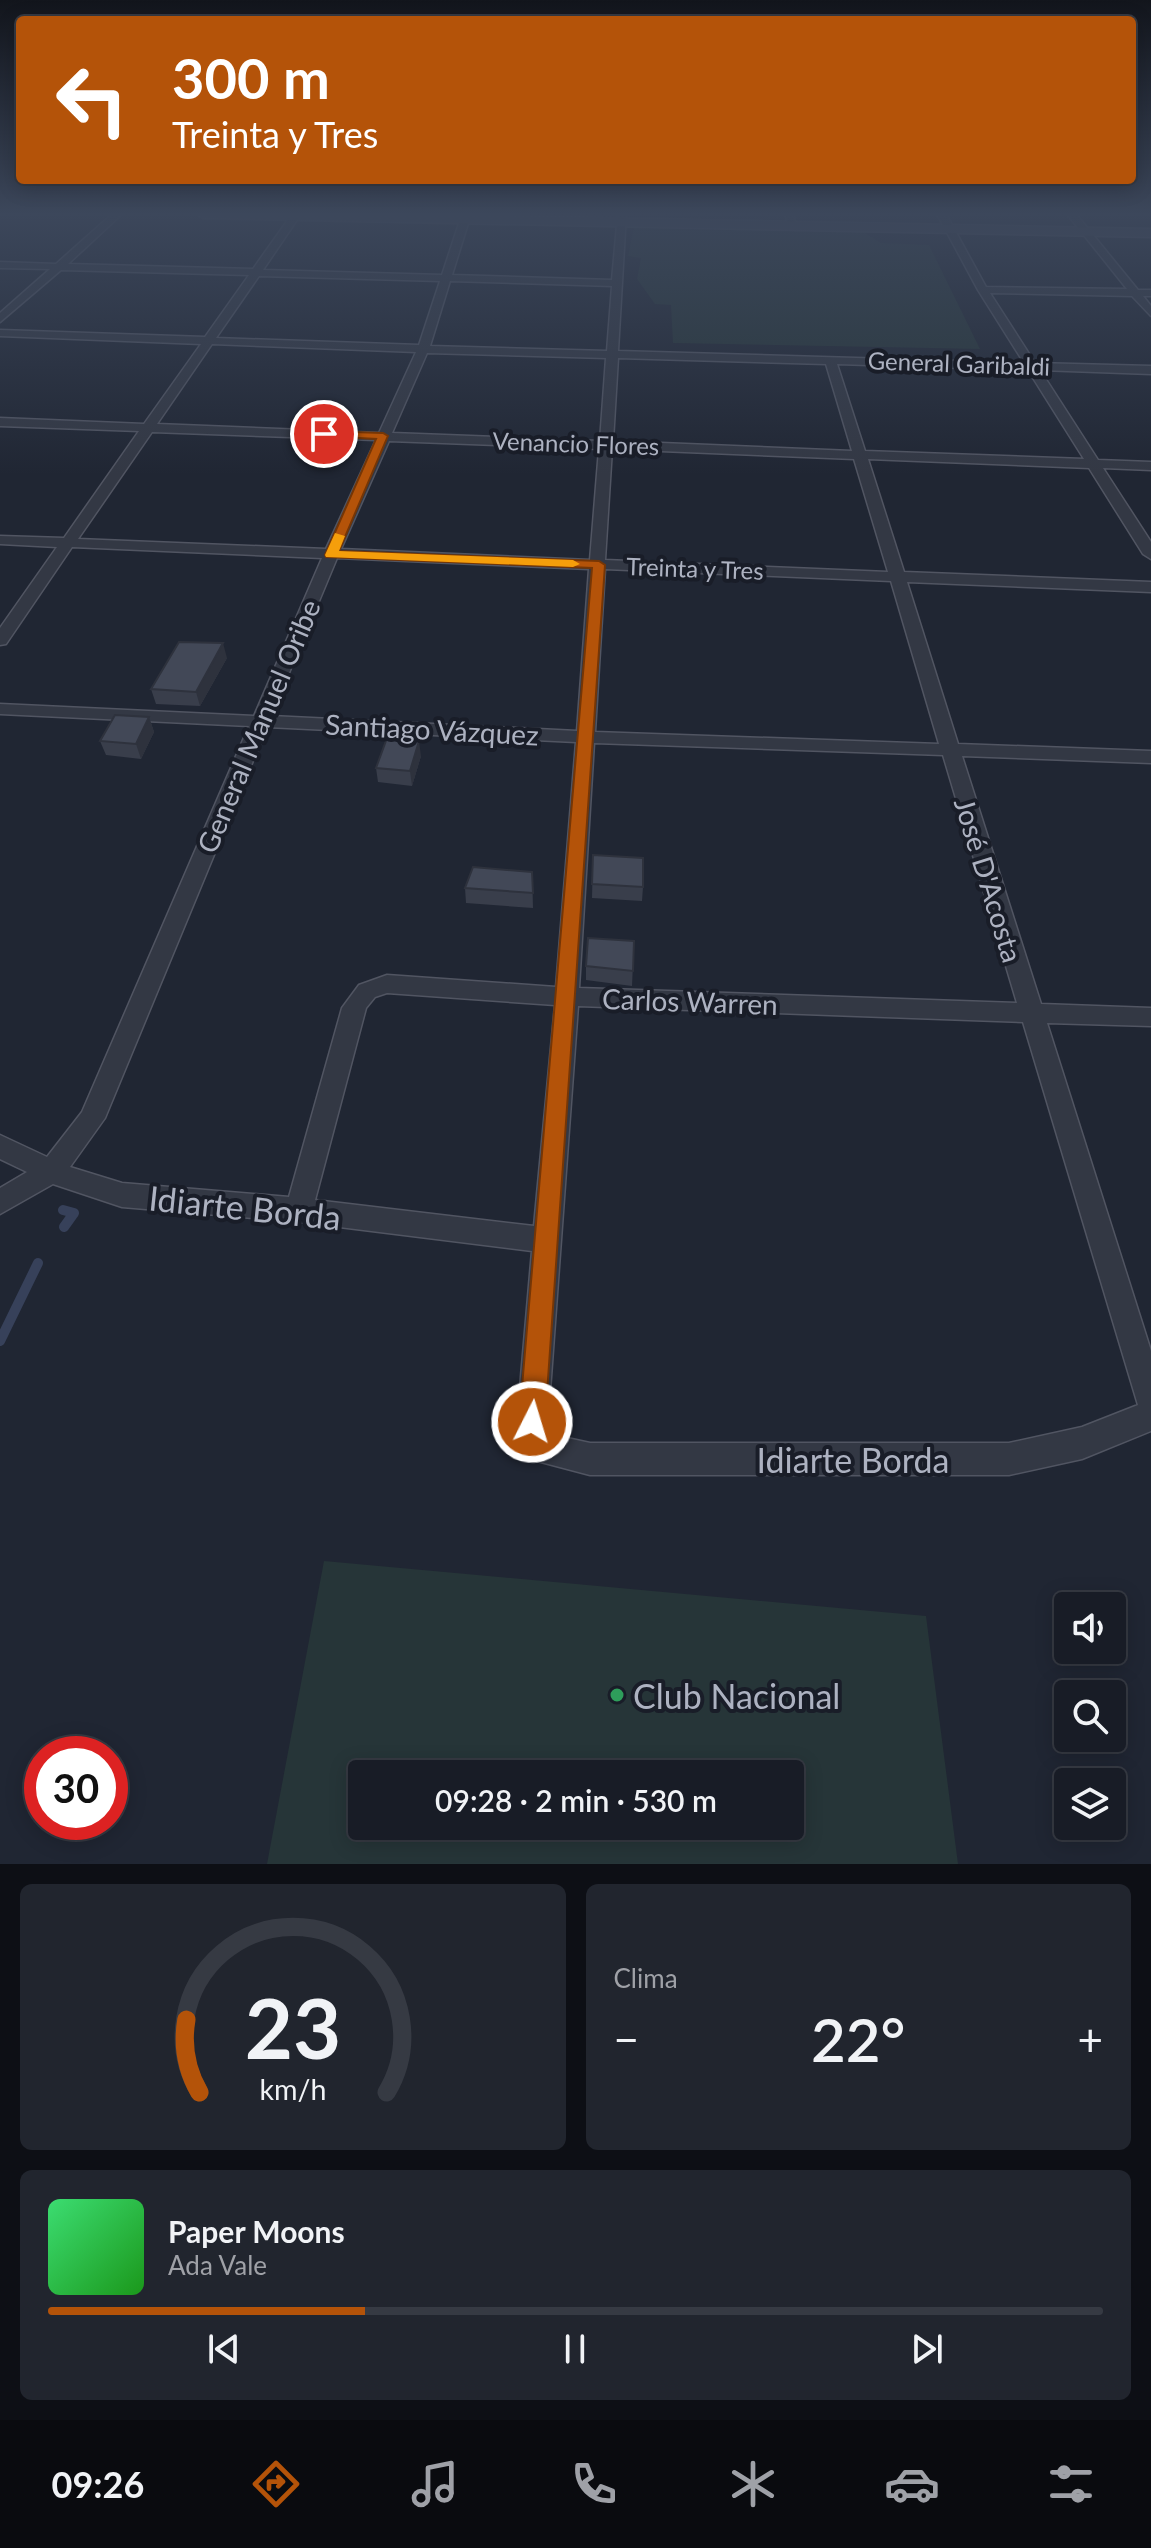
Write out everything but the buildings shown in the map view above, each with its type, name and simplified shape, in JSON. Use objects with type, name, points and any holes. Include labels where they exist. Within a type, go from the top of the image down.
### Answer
[{"type":"street","points":[[0,319],[20,301]]},
{"type":"street","points":[[0,640],[235,301]]},
{"type":"street","name":"General Manuel Oribe","points":[[0,1202],[51,1172],[92,1118],[331,555],[423,349],[438,301]]},
{"type":"street","points":[[547,1240],[599,565],[615,301]]},
{"type":"street","points":[[990,301],[1151,554]]},
{"type":"street","name":"General Garibaldi","points":[[0,333],[423,349],[1151,370]]},
{"type":"street","name":"José D'Acosta","points":[[830,359],[1151,1399]]},
{"type":"street","name":"Venancio Flores","points":[[0,422],[1151,466]]},
{"type":"street","name":"Treinta y Tres","points":[[0,540],[1151,587]]},
{"type":"street","name":"Santiago Vázquez","points":[[0,709],[586,737],[1151,757]]},
{"type":"street","name":"Carlos Warren","points":[[299,1210],[354,1008],[366,990],[387,984],[567,997],[1151,1017]]},
{"type":"street","name":"Idiarte Borda","points":[[0,1146],[51,1172],[122,1195],[299,1210],[547,1240],[532,1422],[548,1450],[590,1459],[1009,1459],[1067,1450],[1109,1436],[1151,1415]]},
{"type":"shaded area","points":[[653,301],[956,301],[980,349],[673,343],[671,305],[655,304]]},
{"type":"shaded area","name":"Club Nacional","points":[[324,1561],[926,1616],[958,1864],[267,1864]]},
{"type":"waterway","points":[[63,1210],[74,1213],[64,1227]]},
{"type":"waterway","points":[[0,1341],[38,1263]]},
{"type":"slow traffic","points":[[339,536],[331,555],[573,564]]},
{"type":"place","name":"Club Nacional","points":[[617,1695]]},
{"type":"route","points":[[324,434],[383,436],[331,555],[599,565],[532,1422]]}]
